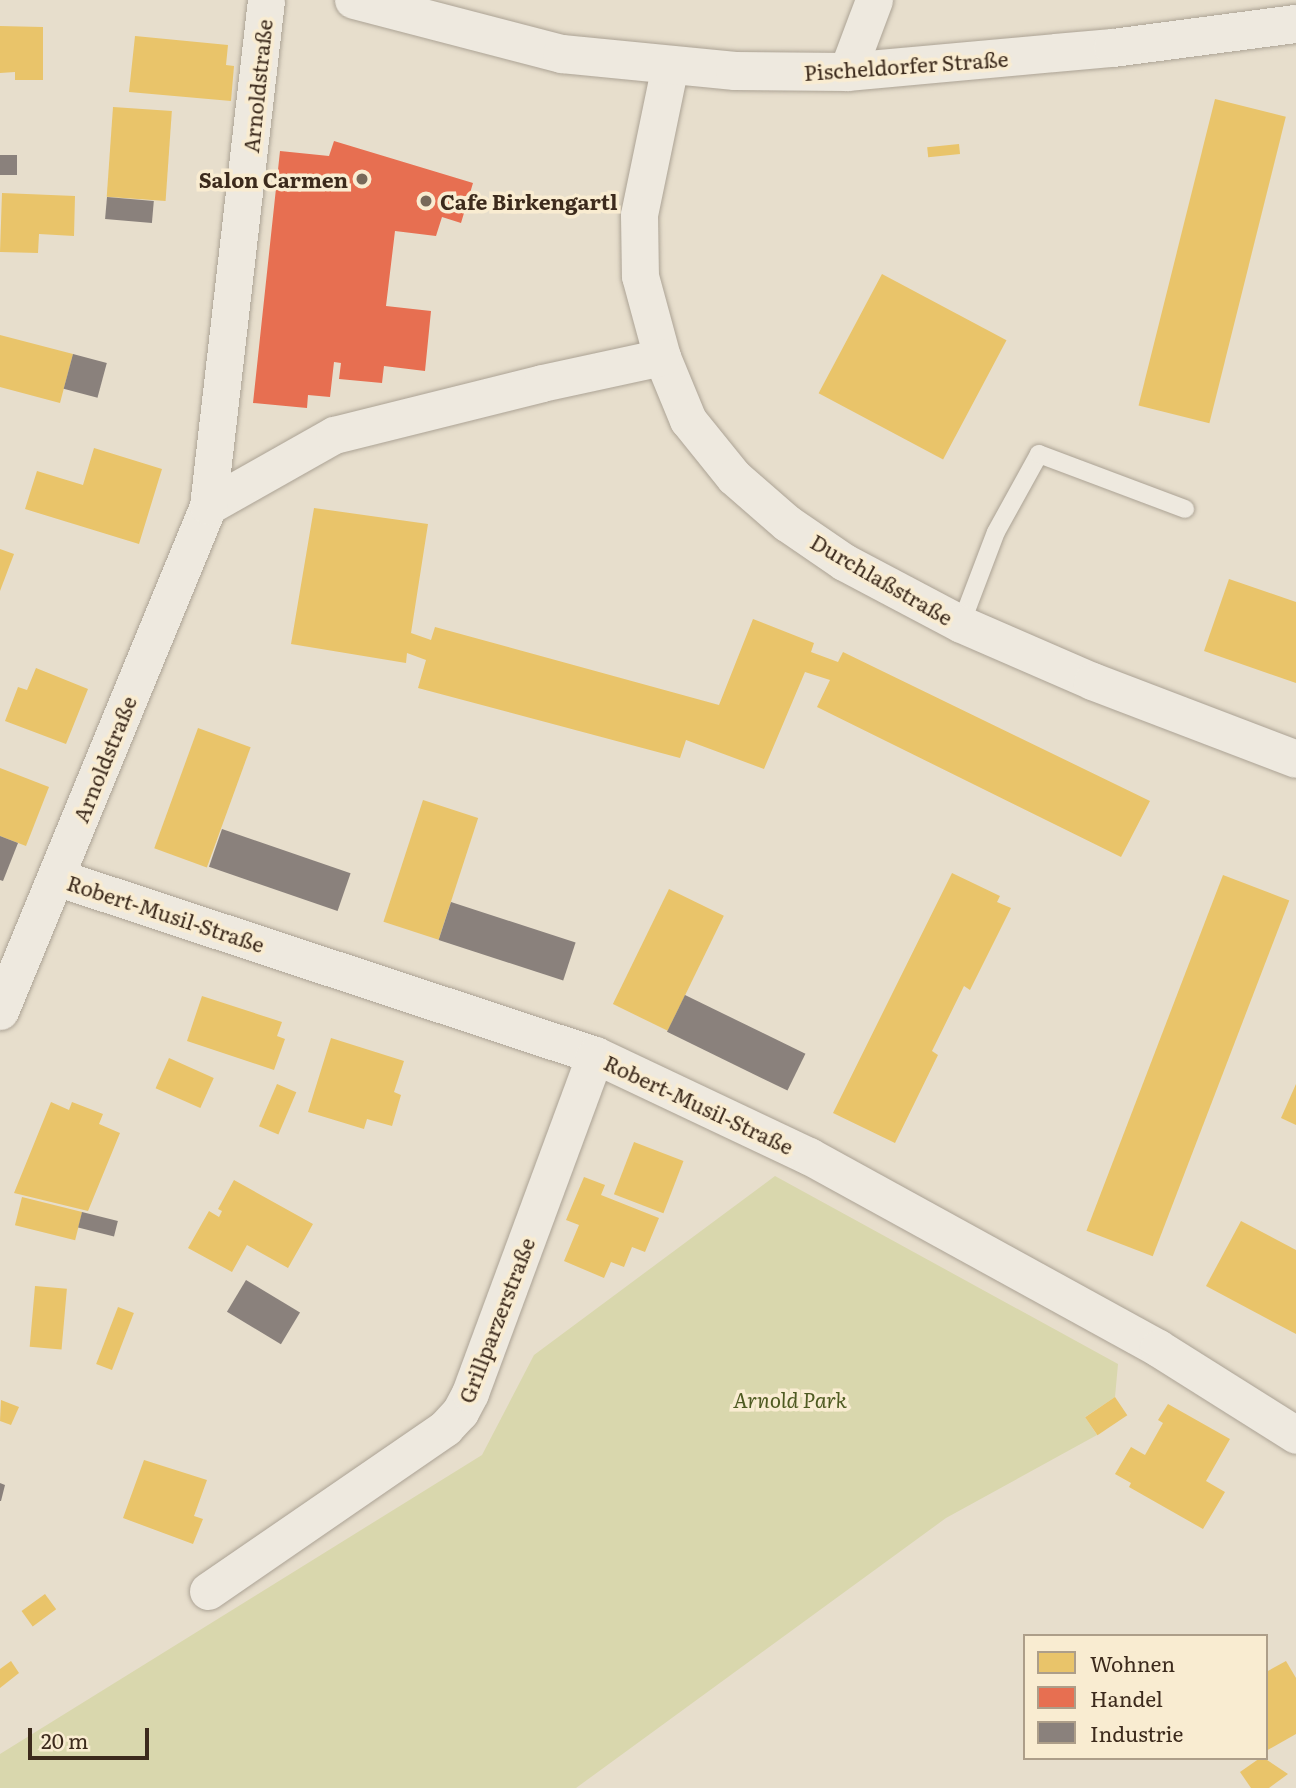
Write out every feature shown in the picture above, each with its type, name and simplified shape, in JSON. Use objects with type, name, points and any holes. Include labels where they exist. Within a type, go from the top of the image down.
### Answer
[{"type":"main road","name":"Pischeldorfer Straße","points":[[354,0],[562,54],[736,71],[847,72],[1113,48],[1296,24]]},
{"type":"street","name":"Arnoldstraße","points":[[0,1011],[208,506],[266,0]]},
{"type":"street","points":[[847,72],[874,0]]},
{"type":"street","name":"Durchlaßstraße","points":[[670,65],[639,215],[640,276],[662,357],[688,420],[734,477],[788,523],[844,562],[961,624],[1091,681],[1296,759]]},
{"type":"street","points":[[208,506],[334,435],[542,383],[662,357]]},
{"type":"street","name":"Robert-Musil-Straße","points":[[56,877],[595,1055],[809,1156],[1158,1348],[1296,1435]]},
{"type":"street","name":"Grillparzerstraße","points":[[208,1591],[445,1428],[460,1412],[470,1393],[595,1055]]},
{"type":"lane","points":[[961,624],[996,532],[1039,454],[1185,509]]},
{"type":"green space","name":"Arnold Park","points":[[775,1176],[1118,1364],[1115,1397],[1085,1417],[1097,1435],[946,1518],[576,1788],[0,1788],[0,1754],[482,1455],[534,1355]]},
{"type":"building: Wohnen","points":[[0,26],[43,27],[43,80],[15,80],[15,72],[0,73]]},
{"type":"building: Wohnen","points":[[135,36],[228,45],[226,65],[234,66],[231,101],[129,92]]},
{"type":"building: Wohnen","points":[[1215,99],[1286,117],[1209,423],[1139,406]]},
{"type":"building: Wohnen","points":[[113,107],[172,111],[166,201],[107,197]]},
{"type":"building: Wohnen","points":[[959,144],[960,154],[928,157],[927,147]]},
{"type":"building: Wohnen","points":[[2,193],[75,196],[74,236],[39,234],[38,253],[0,252]]},
{"type":"building: Wohnen","points":[[882,274],[1006,340],[943,459],[819,393]]},
{"type":"building: Wohnen","points":[[0,335],[73,354],[60,403],[0,387]]},
{"type":"building: Wohnen","points":[[94,448],[162,469],[139,544],[25,509],[37,471],[83,485]]},
{"type":"building: Wohnen","points":[[314,508],[428,524],[411,633],[431,640],[435,627],[719,705],[753,619],[814,643],[811,652],[838,662],[843,652],[1150,801],[1121,857],[817,707],[830,680],[805,672],[764,769],[686,740],[680,758],[418,688],[426,660],[407,653],[406,663],[291,644]]},
{"type":"building: Wohnen","points":[[0,549],[14,554],[0,591]]},
{"type":"building: Wohnen","points":[[1229,579],[1296,602],[1296,683],[1204,651]]},
{"type":"building: Wohnen","points":[[36,668],[88,689],[66,744],[5,721],[18,687],[27,690]]},
{"type":"building: Wohnen","points":[[198,728],[251,747],[207,867],[154,848]]},
{"type":"building: Wohnen","points":[[0,768],[49,787],[26,846],[0,836]]},
{"type":"building: Wohnen","points":[[423,800],[478,818],[439,940],[383,922]]},
{"type":"building: Wohnen","points":[[952,873],[1000,896],[997,902],[1011,908],[970,990],[964,986],[932,1051],[938,1055],[895,1143],[833,1113]]},
{"type":"building: Wohnen","points":[[1223,875],[1289,900],[1153,1256],[1086,1231]]},
{"type":"building: Wohnen","points":[[669,889],[724,916],[668,1031],[613,1004]]},
{"type":"building: Wohnen","points":[[202,996],[282,1022],[277,1036],[285,1039],[274,1070],[187,1041]]},
{"type":"building: Wohnen","points":[[331,1038],[404,1061],[394,1092],[401,1095],[392,1126],[367,1119],[364,1129],[308,1112]]},
{"type":"building: Wohnen","points":[[169,1058],[214,1078],[200,1108],[156,1088]]},
{"type":"building: Wohnen","points":[[277,1084],[296,1092],[278,1135],[259,1126]]},
{"type":"building: Wohnen","points":[[1296,1084],[1296,1125],[1281,1118]]},
{"type":"building: Wohnen","points":[[51,1102],[69,1110],[72,1102],[103,1114],[99,1124],[120,1133],[88,1211],[14,1193]]},
{"type":"building: Wohnen","points":[[634,1142],[683,1161],[663,1213],[614,1194]]},
{"type":"building: Wohnen","points":[[584,1177],[605,1185],[601,1195],[659,1218],[645,1252],[632,1247],[624,1267],[611,1262],[604,1278],[564,1261],[579,1225],[566,1220]]},
{"type":"building: Wohnen","points":[[234,1180],[313,1224],[288,1268],[247,1245],[232,1272],[188,1248],[209,1211],[219,1217],[222,1211],[218,1209]]},
{"type":"building: Wohnen","points":[[22,1197],[82,1212],[75,1240],[15,1225]]},
{"type":"building: Wohnen","points":[[1241,1221],[1296,1250],[1296,1334],[1206,1286]]},
{"type":"building: Wohnen","points":[[35,1286],[67,1289],[62,1350],[30,1347]]},
{"type":"building: Wohnen","points":[[118,1307],[134,1313],[112,1370],[96,1364]]},
{"type":"building: Wohnen","points":[[1115,1397],[1127,1415],[1097,1435],[1085,1417]]},
{"type":"building: Wohnen","points":[[1,1400],[19,1407],[11,1425],[0,1421]]},
{"type":"building: Wohnen","points":[[1168,1404],[1230,1439],[1206,1481],[1225,1492],[1203,1529],[1129,1487],[1131,1483],[1115,1474],[1131,1447],[1145,1455],[1163,1423],[1158,1420]]},
{"type":"building: Wohnen","points":[[144,1460],[207,1480],[194,1516],[203,1519],[193,1544],[123,1518]]},
{"type":"building: Wohnen","points":[[45,1594],[56,1609],[33,1626],[22,1611]]},
{"type":"building: Wohnen","points":[[11,1661],[19,1673],[0,1688],[0,1669]]},
{"type":"building: Wohnen","points":[[1286,1661],[1296,1678],[1296,1734],[1268,1750],[1268,1671]]},
{"type":"building: Wohnen","points":[[1257,1760],[1267,1760],[1288,1774],[1269,1788],[1251,1788],[1240,1772]]},
{"type":"building: Handel","points":[[334,141],[473,183],[461,223],[442,217],[436,236],[395,231],[386,306],[431,311],[425,371],[384,366],[382,383],[339,379],[341,363],[334,362],[330,397],[308,395],[307,408],[253,403],[280,151],[329,156]]},
{"type":"building: Industrie","points":[[0,155],[17,155],[17,175],[0,175]]},
{"type":"building: Industrie","points":[[107,197],[154,201],[152,223],[105,219]]},
{"type":"building: Industrie","points":[[73,354],[107,363],[97,398],[64,389]]},
{"type":"building: Industrie","points":[[222,829],[351,873],[338,911],[209,867]]},
{"type":"building: Industrie","points":[[0,836],[18,843],[3,881],[0,880]]},
{"type":"building: Industrie","points":[[451,902],[576,942],[563,981],[439,940]]},
{"type":"building: Industrie","points":[[685,995],[805,1054],[787,1091],[667,1032]]},
{"type":"building: Industrie","points":[[82,1212],[118,1221],[114,1236],[78,1228]]},
{"type":"building: Industrie","points":[[246,1280],[300,1312],[281,1344],[227,1312]]},
{"type":"building: Industrie","points":[[0,1483],[5,1485],[1,1501],[0,1501]]},
{"type":"place","name":"Salon Carmen","points":[[362,179]]},
{"type":"place","name":"Cafe Birkengartl","points":[[426,201]]}]
